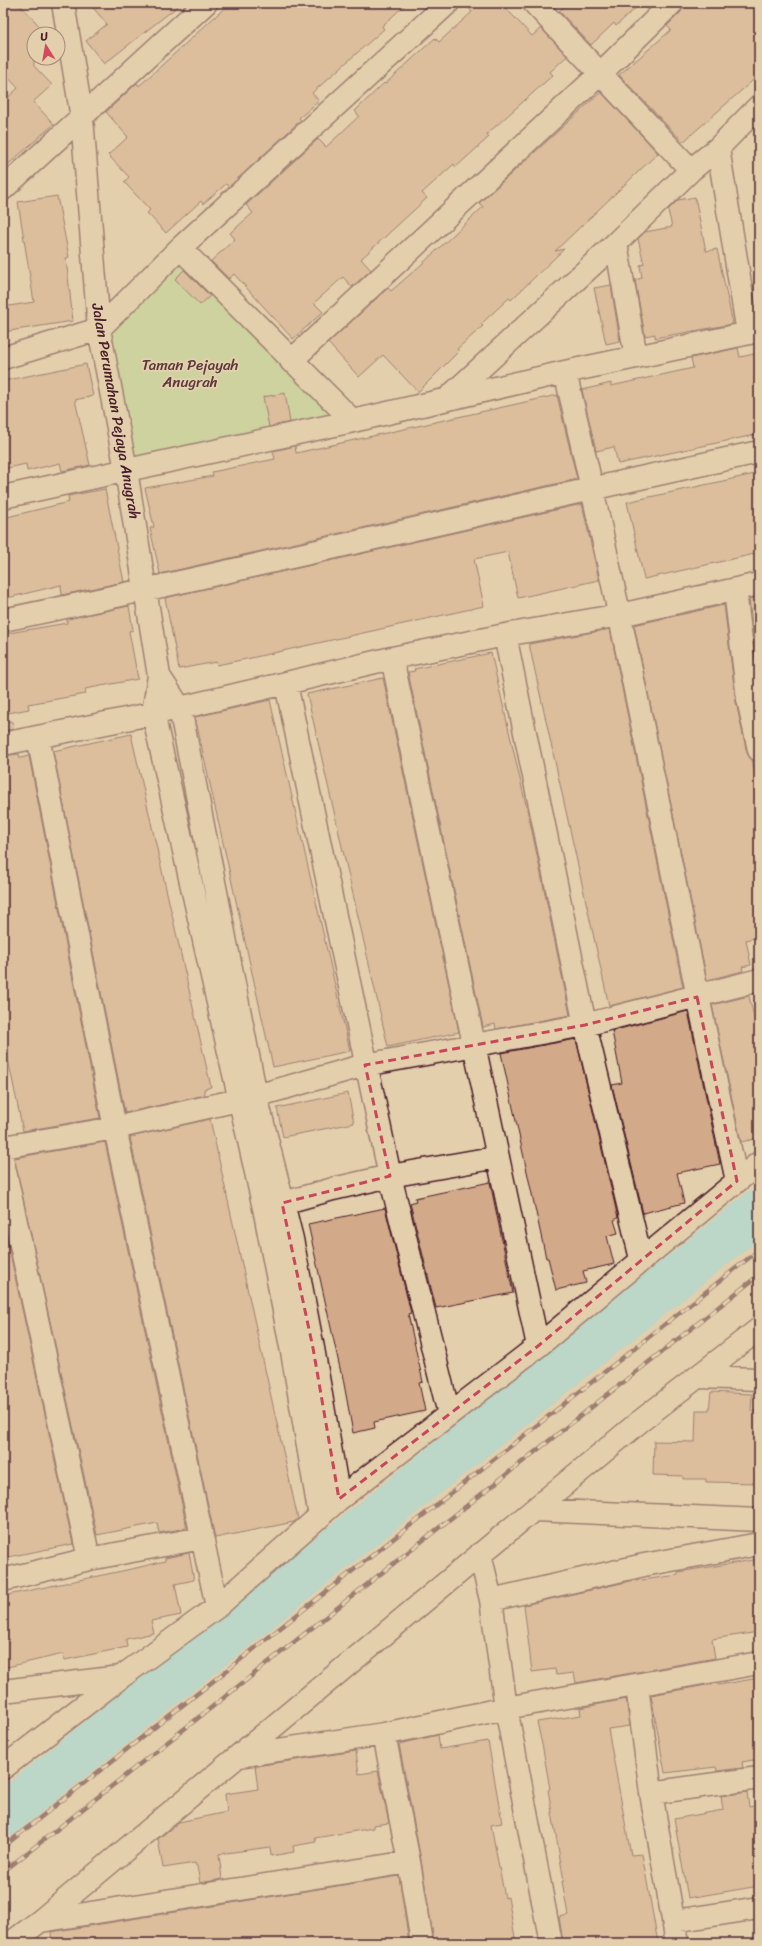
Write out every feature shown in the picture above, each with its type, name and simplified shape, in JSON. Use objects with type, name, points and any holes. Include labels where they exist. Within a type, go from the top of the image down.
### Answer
[{"type":"street","name":"Jalan Perumahan Pejaya Anugrah","points":[[63,3],[82,118],[99,329],[126,470],[159,676],[153,713]]},
{"type":"street","points":[[3,189],[206,3]]},
{"type":"street","points":[[3,358],[99,329],[180,248],[448,3]]},
{"type":"street","points":[[534,3],[691,170]]},
{"type":"street","points":[[291,361],[601,73],[672,3]]},
{"type":"street","points":[[447,399],[616,243],[691,170],[718,148],[759,106]]},
{"type":"street","points":[[3,497],[353,421],[565,372],[753,332],[718,148]]},
{"type":"street","points":[[616,243],[636,357]]},
{"type":"street","points":[[180,248],[291,361],[353,421]]},
{"type":"street","points":[[565,372],[593,488],[697,997],[737,1181]]},
{"type":"street","points":[[3,620],[146,590],[593,488],[759,452]]},
{"type":"street","points":[[3,744],[180,708],[392,658],[504,635],[620,615],[759,584]]},
{"type":"street","points":[[735,590],[754,698],[759,750]]},
{"type":"street","points":[[504,635],[585,1025],[641,1259]]},
{"type":"street","points":[[392,658],[538,1346]]},
{"type":"street","name":"Jalan Perumahan Pejaya Anugrah","points":[[159,676],[180,708]]},
{"type":"street","points":[[286,684],[365,1065],[390,1176],[449,1414]]},
{"type":"street","points":[[180,708],[217,890],[248,1097]]},
{"type":"street","points":[[153,713],[195,895],[248,1097],[273,1206],[292,1239],[313,1348],[339,1499]]},
{"type":"street","points":[[38,737],[115,1128],[217,1607]]},
{"type":"street","points":[[195,895],[217,890]]},
{"type":"street","points":[[3,1147],[115,1128],[248,1097],[365,1065],[585,1025],[759,980]]},
{"type":"street","points":[[273,1206],[332,1189],[390,1176],[498,1157]]},
{"type":"street","points":[[3,1162],[89,1559]]},
{"type":"street","points":[[3,1768],[121,1677],[217,1607],[339,1499],[538,1346],[641,1259],[759,1163]]},
{"type":"street","points":[[273,1206],[270,1241],[292,1352],[320,1517]]},
{"type":"street","points":[[270,1241],[292,1239]]},
{"type":"street","points":[[11,1943],[40,1921],[239,1756],[638,1423],[759,1329]]},
{"type":"street","points":[[292,1352],[313,1348]]},
{"type":"street","points":[[697,1377],[759,1379]]},
{"type":"street","points":[[535,1510],[759,1520]]},
{"type":"street","points":[[3,1580],[89,1559],[202,1538]]},
{"type":"street","points":[[490,1600],[644,1565],[759,1544]]},
{"type":"street","points":[[480,1554],[490,1600],[506,1708],[551,1943]]},
{"type":"street","points":[[239,1756],[384,1734],[506,1708],[637,1686],[759,1663]]},
{"type":"street","points":[[3,1691],[121,1677]]},
{"type":"street","points":[[637,1686],[651,1793],[677,1943]]},
{"type":"street","points":[[384,1734],[409,1862],[422,1943]]},
{"type":"street","points":[[651,1793],[759,1778]]},
{"type":"street","points":[[40,1921],[409,1862]]},
{"type":"street","points":[[674,1921],[759,1908]]},
{"type":"highlighted area","points":[[697,997],[737,1181],[538,1346],[339,1499],[313,1348],[282,1203],[390,1176],[365,1065],[585,1025]]},
{"type":"green space","name":"Taman Pejayah Anugrah","points":[[180,248],[353,421],[126,470],[99,329]]},
{"type":"building","points":[[3,3],[18,3],[40,26],[26,26],[26,66],[34,66],[52,85],[33,102],[54,124],[3,169],[3,102],[18,88],[3,72]]},
{"type":"building","points":[[89,3],[182,3],[104,64],[86,41],[107,24]]},
{"type":"building","points":[[230,3],[407,3],[382,26],[384,29],[312,93],[319,101],[299,118],[301,120],[229,187],[226,184],[203,204],[201,201],[166,233],[147,213],[150,210],[124,182],[129,177],[108,155],[128,137],[106,112],[137,83],[139,86]]},
{"type":"building","points":[[464,3],[501,3],[532,36],[541,28],[567,56],[550,72],[553,75],[487,134],[489,137],[456,167],[454,164],[422,193],[427,198],[361,259],[371,270],[352,287],[343,277],[314,303],[323,312],[293,339],[234,274],[229,279],[211,261],[235,239],[230,233],[253,213],[246,205],[318,139],[326,147],[359,116],[355,111],[384,83],[385,84],[435,38],[439,42],[472,12]]},
{"type":"building","points":[[568,3],[641,3],[616,26],[614,23],[591,45],[559,11]]},
{"type":"building","points":[[684,3],[759,3],[759,75],[683,142],[619,75],[671,30],[667,26],[681,12]]},
{"type":"building","points":[[601,92],[658,153],[555,251],[564,249],[511,300],[509,298],[481,324],[483,326],[457,349],[459,351],[418,392],[383,355],[359,377],[328,343],[388,288],[391,291],[422,264],[483,207],[479,203]]},
{"type":"building","points":[[57,196],[69,257],[66,258],[73,321],[3,332],[3,307],[34,302],[18,202]]},
{"type":"building","points":[[695,197],[706,251],[717,249],[733,324],[655,338],[655,334],[645,336],[635,280],[642,278],[640,265],[644,264],[638,239],[645,232],[672,227],[668,210],[678,200]]},
{"type":"building","points":[[184,270],[210,296],[200,305],[175,279]]},
{"type":"building","points":[[611,285],[620,341],[606,344],[594,288]]},
{"type":"building","points":[[738,348],[740,357],[759,353],[759,434],[618,464],[614,447],[596,451],[582,390],[611,383],[611,386],[693,368],[691,358]]},
{"type":"building","points":[[86,364],[93,396],[75,400],[90,465],[62,471],[60,463],[27,471],[26,464],[3,469],[3,381]]},
{"type":"building","points":[[285,393],[290,422],[269,427],[263,397]]},
{"type":"building","points":[[557,395],[577,479],[160,574],[150,528],[154,527],[145,488],[213,476],[212,472],[275,459],[273,451],[295,446],[296,453]]},
{"type":"building","points":[[759,473],[759,553],[644,579],[627,502]]},
{"type":"building","points":[[105,489],[124,582],[62,595],[61,585],[7,598],[3,580],[3,518],[69,502],[68,496]]},
{"type":"building","points":[[582,504],[599,580],[518,598],[508,552],[474,559],[484,606],[251,658],[217,665],[216,662],[179,669],[165,598]]},
{"type":"building","points":[[759,597],[759,686],[749,599]]},
{"type":"building","points":[[724,605],[736,702],[747,753],[752,760],[759,791],[759,937],[746,940],[751,965],[742,967],[743,971],[707,980],[634,625]]},
{"type":"building","points":[[129,606],[133,630],[129,631],[138,679],[85,689],[86,694],[28,704],[29,709],[3,714],[3,678],[6,677],[3,658],[3,634],[67,623],[67,619]]},
{"type":"building","points":[[610,629],[683,987],[609,1006],[529,644]]},
{"type":"building","points":[[491,653],[532,831],[570,1015],[496,1029],[495,1024],[483,1027],[408,672],[415,671],[414,669]]},
{"type":"building","points":[[383,678],[459,1032],[388,1047],[307,694]]},
{"type":"building","points":[[270,700],[350,1051],[273,1067],[195,717]]},
{"type":"building","points":[[12,721],[13,729],[3,731],[3,722]]},
{"type":"building","points":[[131,734],[211,1087],[204,1089],[205,1095],[125,1113],[53,751]]},
{"type":"building","points":[[19,754],[20,758],[29,756],[100,1118],[23,1131],[5,1045],[3,1045],[3,756]]},
{"type":"building","points":[[749,996],[759,1039],[759,1138],[741,1142],[712,1005]]},
{"type":"building","points":[[688,1011],[720,1164],[677,1173],[684,1203],[643,1213],[612,1085],[622,1083],[612,1031]]},
{"type":"building","points":[[576,1039],[618,1218],[614,1220],[618,1233],[607,1236],[614,1264],[583,1271],[586,1283],[556,1290],[548,1258],[546,1258],[501,1053]]},
{"type":"building","points":[[348,1093],[354,1123],[283,1137],[277,1108]]},
{"type":"building","points":[[210,1119],[298,1519],[294,1522],[215,1538],[130,1137]]},
{"type":"building","points":[[105,1142],[187,1528],[159,1533],[157,1523],[97,1535],[14,1158]]},
{"type":"building","points":[[490,1182],[513,1293],[436,1308],[410,1203],[416,1201],[415,1198]]},
{"type":"building","points":[[385,1208],[411,1313],[408,1314],[423,1382],[419,1383],[425,1411],[374,1422],[375,1428],[353,1433],[342,1373],[308,1224]]},
{"type":"building","points":[[3,1221],[73,1544],[3,1558]]},
{"type":"building","points":[[711,1392],[752,1394],[751,1411],[759,1411],[759,1483],[706,1482],[706,1479],[683,1479],[683,1476],[653,1475],[654,1441],[695,1442],[696,1410],[709,1410]]},
{"type":"building","points":[[189,1553],[194,1580],[175,1584],[181,1615],[151,1621],[154,1633],[126,1639],[127,1647],[65,1660],[63,1654],[3,1668],[3,1596],[136,1568],[165,1561],[165,1558]]},
{"type":"building","points":[[759,1559],[759,1632],[712,1639],[715,1658],[576,1683],[574,1673],[556,1675],[555,1669],[532,1672],[524,1605],[635,1580],[678,1575],[678,1572]]},
{"type":"building","points":[[759,1678],[759,1759],[742,1762],[743,1768],[717,1771],[716,1767],[665,1773],[651,1695],[718,1683],[718,1685]]},
{"type":"building","points":[[626,1699],[630,1726],[608,1729],[631,1855],[642,1854],[658,1943],[563,1943],[559,1917],[568,1915],[562,1881],[564,1881],[548,1790],[550,1789],[537,1722],[581,1715],[580,1708]]},
{"type":"building","points":[[438,1735],[440,1749],[488,1741],[502,1823],[491,1825],[505,1898],[508,1897],[516,1943],[434,1943],[421,1860],[399,1744]]},
{"type":"building","points":[[356,1751],[359,1774],[378,1771],[389,1823],[373,1825],[373,1828],[315,1838],[316,1842],[293,1846],[294,1852],[271,1856],[270,1847],[219,1854],[222,1879],[200,1883],[197,1866],[195,1863],[163,1868],[158,1839],[179,1822],[227,1812],[225,1794],[258,1789],[255,1766]]},
{"type":"building","points":[[747,1792],[749,1807],[759,1805],[759,1886],[688,1898],[674,1819],[723,1810],[721,1796]]},
{"type":"building","points":[[399,1876],[409,1943],[52,1943],[51,1932]]},
{"type":"waterway","points":[[3,1815],[759,1211]]},
{"type":"railway","points":[[3,1847],[759,1250]]},
{"type":"railway","points":[[3,1872],[759,1275]]}]
